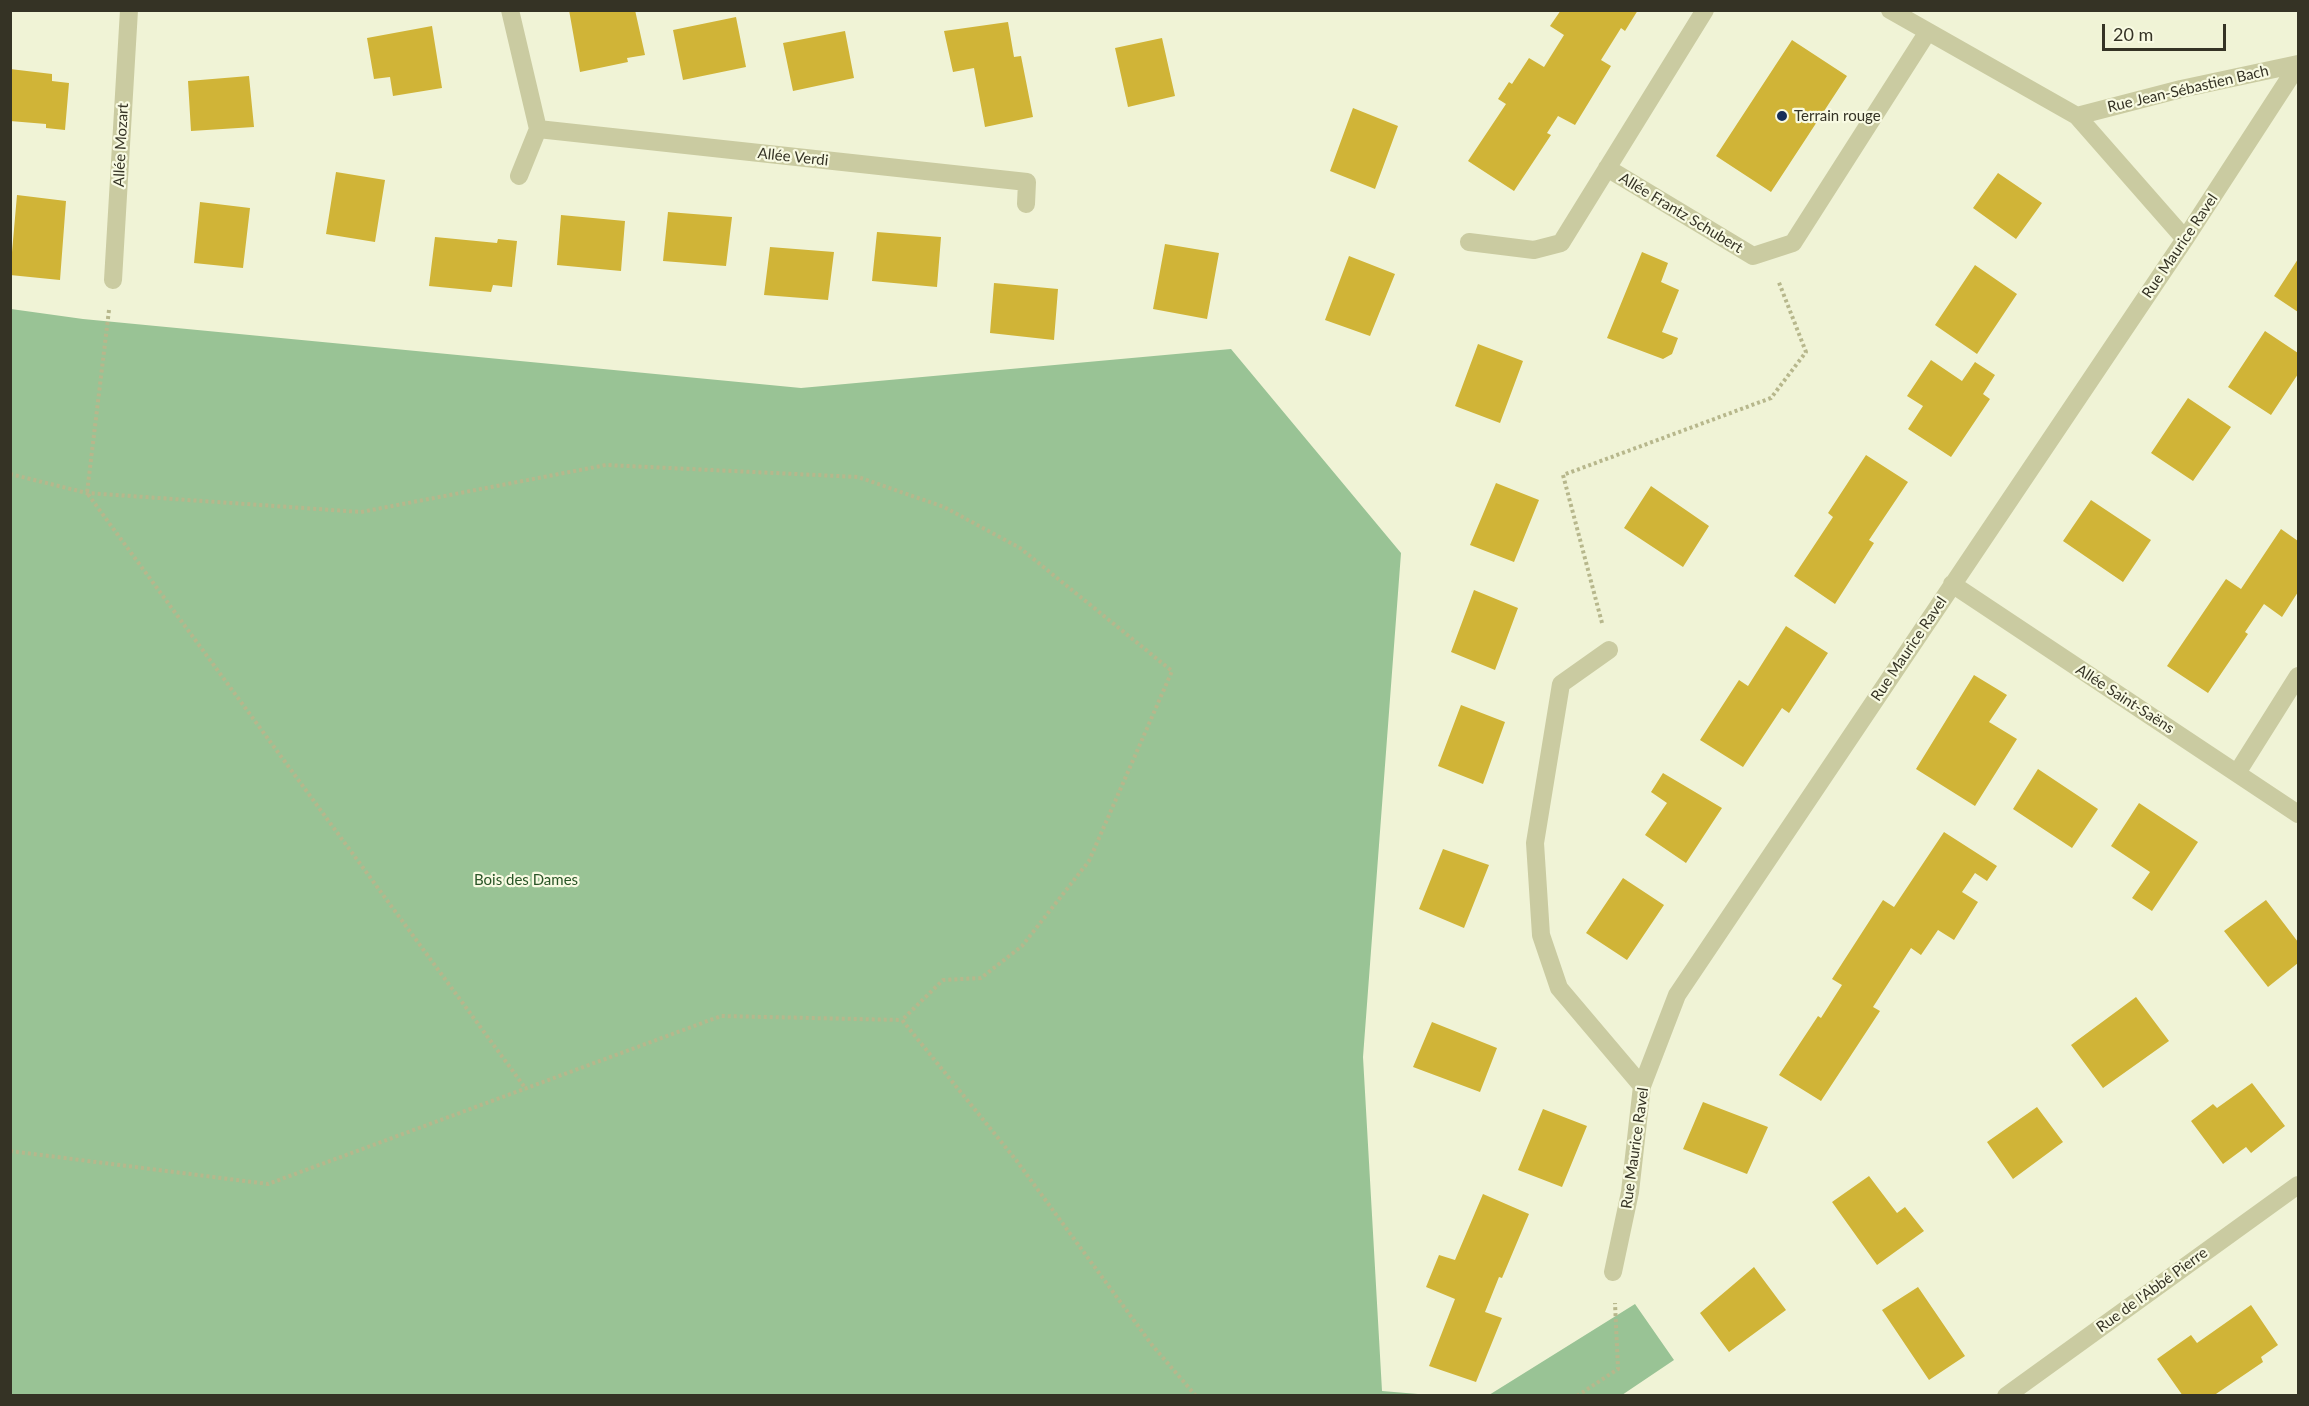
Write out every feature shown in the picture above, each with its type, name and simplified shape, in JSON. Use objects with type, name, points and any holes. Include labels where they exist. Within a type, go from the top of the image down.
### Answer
[{"type":"street","name":"Allée Mozart","points":[[113,280],[129,10]]},
{"type":"street","points":[[510,10],[538,129],[519,176]]},
{"type":"street","name":"Allée Frantz Schubert","points":[[1469,242],[1534,250],[1561,243],[1705,10]]},
{"type":"street","points":[[1890,10],[2077,116],[2185,239]]},
{"type":"street","name":"Allée Frantz Schubert","points":[[1607,168],[1753,256],[1792,243],[1927,33]]},
{"type":"street","name":"Rue Jean-Sébastien Bach","points":[[2077,116],[2181,89],[2298,64]]},
{"type":"street","name":"Rue Maurice Ravel","points":[[1613,1272],[1630,1192],[1642,1086],[1677,996],[2185,239],[2298,64]]},
{"type":"street","name":"Allée Verdi","points":[[538,129],[1027,182],[1026,204]]},
{"type":"street","name":"Allée Saint-Saëns","points":[[1952,584],[2298,814]]},
{"type":"street","points":[[1609,650],[1561,684],[1535,843],[1540,935],[1559,988],[1642,1086]]},
{"type":"street","points":[[2237,772],[2298,676]]},
{"type":"street","name":"Rue de l'Abbé Pierre","points":[[2006,1395],[2298,1185]]},
{"type":"path","points":[[1609,650],[1563,475],[1771,398],[1806,352],[1767,251]]},
{"type":"path","points":[[113,280],[87,493],[526,1089]]},
{"type":"path","points":[[10,474],[87,493],[361,512],[606,465],[858,477],[945,507],[1020,548],[1172,670],[1089,861],[1022,946],[981,978],[943,980],[902,1020],[721,1016],[268,1184],[10,1151]]},
{"type":"path","points":[[902,1020],[1016,1160],[1152,1345],[1196,1395]]},
{"type":"path","points":[[1577,1395],[1618,1369],[1613,1272]]},
{"type":"green space","name":"Bois des Dames","points":[[11,309],[83,319],[801,388],[1231,349],[1401,553],[1363,1057],[1382,1391],[1430,1395],[11,1395]]},
{"type":"green space","points":[[1635,1304],[1674,1360],[1622,1395],[1489,1395]]},
{"type":"building","points":[[569,10],[635,10],[645,55],[627,58],[628,62],[580,72]]},
{"type":"building","points":[[1561,10],[1638,10],[1625,31],[1621,28],[1601,60],[1611,66],[1575,125],[1558,116],[1547,133],[1551,135],[1514,191],[1468,161],[1506,104],[1498,99],[1509,82],[1512,84],[1529,58],[1544,67],[1564,35],[1550,26]]},
{"type":"building","points":[[736,17],[746,67],[683,80],[673,30]]},
{"type":"building","points":[[1008,22],[1014,57],[1021,56],[1033,117],[985,127],[974,68],[953,72],[944,31]]},
{"type":"building","points":[[432,26],[442,88],[393,96],[390,77],[374,79],[367,38]]},
{"type":"building","points":[[845,31],[854,78],[793,91],[783,43]]},
{"type":"building","points":[[1162,38],[1175,96],[1128,107],[1115,48]]},
{"type":"building","name":"Terrain rouge","points":[[1792,40],[1847,76],[1771,192],[1716,156]]},
{"type":"building","points":[[10,69],[52,74],[52,81],[69,83],[65,130],[46,128],[46,124],[10,121]]},
{"type":"building","points":[[249,76],[254,127],[191,131],[188,81]]},
{"type":"building","points":[[1353,108],[1398,126],[1375,189],[1330,171]]},
{"type":"building","points":[[336,172],[385,180],[375,242],[326,234]]},
{"type":"building","points":[[1998,173],[2042,203],[2016,239],[1973,208]]},
{"type":"building","points":[[17,195],[66,201],[60,280],[10,275]]},
{"type":"building","points":[[200,202],[250,208],[243,268],[194,263]]},
{"type":"building","points":[[668,212],[732,217],[726,266],[663,261]]},
{"type":"building","points":[[561,215],[625,221],[621,271],[557,265]]},
{"type":"building","points":[[877,232],[941,237],[937,287],[872,281]]},
{"type":"building","points":[[435,237],[497,243],[498,239],[517,241],[512,287],[493,285],[491,292],[429,286]]},
{"type":"building","points":[[1165,244],[1219,253],[1207,319],[1153,309]]},
{"type":"building","points":[[770,247],[834,252],[828,300],[764,295]]},
{"type":"building","points":[[1642,252],[1668,263],[1661,282],[1679,290],[1662,332],[1678,338],[1672,354],[1663,359],[1607,338]]},
{"type":"building","points":[[1349,256],[1395,274],[1370,336],[1325,320]]},
{"type":"building","points":[[2298,259],[2298,312],[2274,296]]},
{"type":"building","points":[[1975,265],[2017,294],[1977,354],[1935,325]]},
{"type":"building","points":[[994,283],[1058,289],[1054,340],[990,333]]},
{"type":"building","points":[[2265,331],[2298,353],[2298,374],[2271,415],[2228,387]]},
{"type":"building","points":[[1478,344],[1523,361],[1500,423],[1455,406]]},
{"type":"building","points":[[1931,360],[1962,381],[1975,362],[1995,375],[1983,394],[1990,399],[1951,457],[1908,429],[1923,406],[1907,396]]},
{"type":"building","points":[[2188,398],[2231,427],[2193,481],[2151,453]]},
{"type":"building","points":[[1866,455],[1908,482],[1869,540],[1874,543],[1835,604],[1794,576],[1833,517],[1828,513]]},
{"type":"building","points":[[1496,483],[1539,500],[1514,562],[1470,545]]},
{"type":"building","points":[[1651,486],[1709,526],[1683,567],[1624,528]]},
{"type":"building","points":[[2091,500],[2151,540],[2123,582],[2063,541]]},
{"type":"building","points":[[2281,529],[2298,541],[2298,592],[2282,617],[2264,604],[2245,632],[2248,634],[2208,693],[2167,666],[2226,579],[2241,589]]},
{"type":"building","points":[[1474,590],[1518,608],[1495,670],[1451,652]]},
{"type":"building","points":[[1786,626],[1828,653],[1789,713],[1782,708],[1743,767],[1700,740],[1739,680],[1748,686]]},
{"type":"building","points":[[1974,675],[2007,695],[1989,722],[2017,739],[1975,806],[1916,769]]},
{"type":"building","points":[[1461,705],[1505,722],[1483,784],[1438,766]]},
{"type":"building","points":[[2038,769],[2098,809],[2072,848],[2013,809]]},
{"type":"building","points":[[1663,773],[1722,808],[1686,863],[1645,835],[1667,803],[1651,792]]},
{"type":"building","points":[[2139,803],[2198,842],[2152,911],[2132,898],[2150,872],[2111,846]]},
{"type":"building","points":[[1944,832],[1997,866],[1987,881],[1975,873],[1962,892],[1978,902],[1954,940],[1938,930],[1921,955],[1911,948],[1873,1007],[1880,1011],[1821,1101],[1779,1075],[1818,1016],[1821,1018],[1842,985],[1832,979],[1883,900],[1894,907]]},
{"type":"building","points":[[1443,849],[1489,865],[1464,928],[1419,909]]},
{"type":"building","points":[[1623,878],[1664,905],[1627,960],[1586,933]]},
{"type":"building","points":[[2266,900],[2298,942],[2298,963],[2268,987],[2224,931]]},
{"type":"building","points":[[2136,997],[2169,1041],[2103,1088],[2071,1045]]},
{"type":"building","points":[[1432,1022],[1497,1048],[1480,1092],[1413,1067]]},
{"type":"building","points":[[2252,1083],[2285,1126],[2251,1153],[2246,1147],[2223,1164],[2191,1121],[2213,1104],[2217,1108]]},
{"type":"building","points":[[1703,1102],[1768,1127],[1747,1174],[1683,1149]]},
{"type":"building","points":[[2037,1107],[2063,1142],[2013,1179],[1987,1142]]},
{"type":"building","points":[[1543,1109],[1587,1126],[1562,1187],[1518,1170]]},
{"type":"building","points":[[1869,1176],[1897,1213],[1905,1207],[1924,1231],[1877,1265],[1832,1202]]},
{"type":"building","points":[[1483,1194],[1529,1214],[1485,1312],[1502,1318],[1476,1382],[1429,1366],[1455,1299],[1426,1287],[1439,1255],[1455,1260]]},
{"type":"building","points":[[1754,1267],[1786,1310],[1729,1352],[1700,1313]]},
{"type":"building","points":[[1918,1287],[1965,1356],[1929,1380],[1882,1310]]},
{"type":"building","points":[[2251,1305],[2278,1345],[2261,1357],[2263,1362],[2213,1396],[2183,1396],[2157,1359],[2191,1335],[2197,1343]]},
{"type":"place","name":"Terrain rouge","points":[[1782,116]]}]
